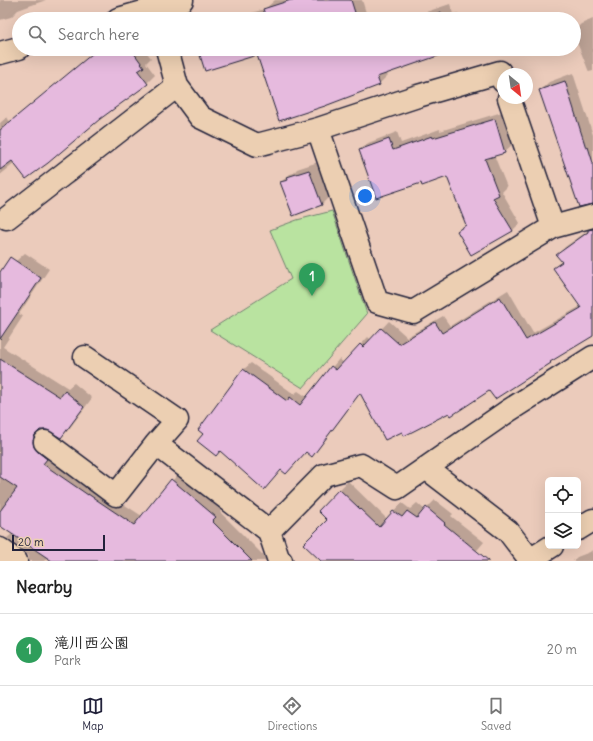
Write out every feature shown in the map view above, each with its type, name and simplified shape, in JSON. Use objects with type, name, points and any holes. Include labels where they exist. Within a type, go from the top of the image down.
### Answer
[{"type":"street","points":[[161,12],[182,0]]},
{"type":"street","points":[[0,53],[12,50]]},
{"type":"street","points":[[169,56],[177,86],[200,117],[258,145],[318,129],[418,96],[497,73]]},
{"type":"street","points":[[7,218],[177,86]]},
{"type":"street","points":[[511,104],[553,227]]},
{"type":"street","points":[[318,129],[377,302],[413,312],[553,227],[593,216]]},
{"type":"street","points":[[45,442],[116,495],[177,420],[84,357]]},
{"type":"street","points":[[269,531],[324,475],[361,465],[397,488],[508,411],[593,357]]},
{"type":"street","points":[[156,444],[269,531],[278,558],[281,561]]},
{"type":"street","points":[[426,468],[508,531],[530,561],[548,549]]},
{"type":"street","points":[[581,527],[593,520]]},
{"type":"street","points":[[0,549],[16,561]]},
{"type":"green space","points":[[332,211],[367,314],[303,388],[210,330],[291,279],[270,230],[297,220]]},
{"type":"building","points":[[291,0],[351,0],[355,12],[264,12],[263,9]]},
{"type":"building","points":[[90,56],[136,56],[144,67],[138,71],[148,84],[100,119],[48,163],[26,179],[12,161],[0,170],[0,130]]},
{"type":"building","points":[[200,56],[254,56],[205,71]]},
{"type":"building","points":[[257,56],[438,56],[377,77],[380,85],[325,106],[279,121]]},
{"type":"building","points":[[565,81],[586,148],[588,147],[593,163],[593,204],[579,207],[539,90]]},
{"type":"building","points":[[495,119],[505,153],[485,159],[499,195],[493,198],[513,231],[471,255],[457,231],[466,225],[447,177],[422,186],[421,183],[376,198],[359,150],[389,139],[393,150],[432,136],[433,138]]},
{"type":"building","points":[[309,170],[322,205],[293,216],[280,182],[288,180],[287,177]]},
{"type":"building","points":[[593,229],[593,336],[550,362],[551,363],[495,399],[489,391],[451,416],[449,413],[404,436],[402,432],[385,440],[360,393],[312,457],[306,452],[286,474],[281,470],[264,490],[220,451],[216,456],[197,441],[203,434],[198,430],[243,369],[287,401],[290,397],[300,405],[331,366],[336,370],[360,344],[363,347],[381,328],[399,344],[435,322],[442,333],[500,297],[526,340],[581,308],[553,268],[562,262],[556,255],[588,232],[588,230]]},
{"type":"building","points":[[10,257],[41,278],[0,339],[0,272]]},
{"type":"building","points":[[0,359],[60,397],[65,391],[84,407],[61,438],[47,430],[40,430],[35,435],[33,441],[34,447],[47,459],[43,464],[134,525],[171,479],[216,517],[212,521],[252,561],[52,561],[0,526],[0,511],[17,488],[0,477]]},
{"type":"building","points":[[339,489],[379,527],[393,511],[402,517],[407,511],[417,518],[426,507],[489,561],[321,561],[303,544],[327,520],[318,511]]},
{"type":"place","name":"滝川西公園","points":[[312,296]]}]
